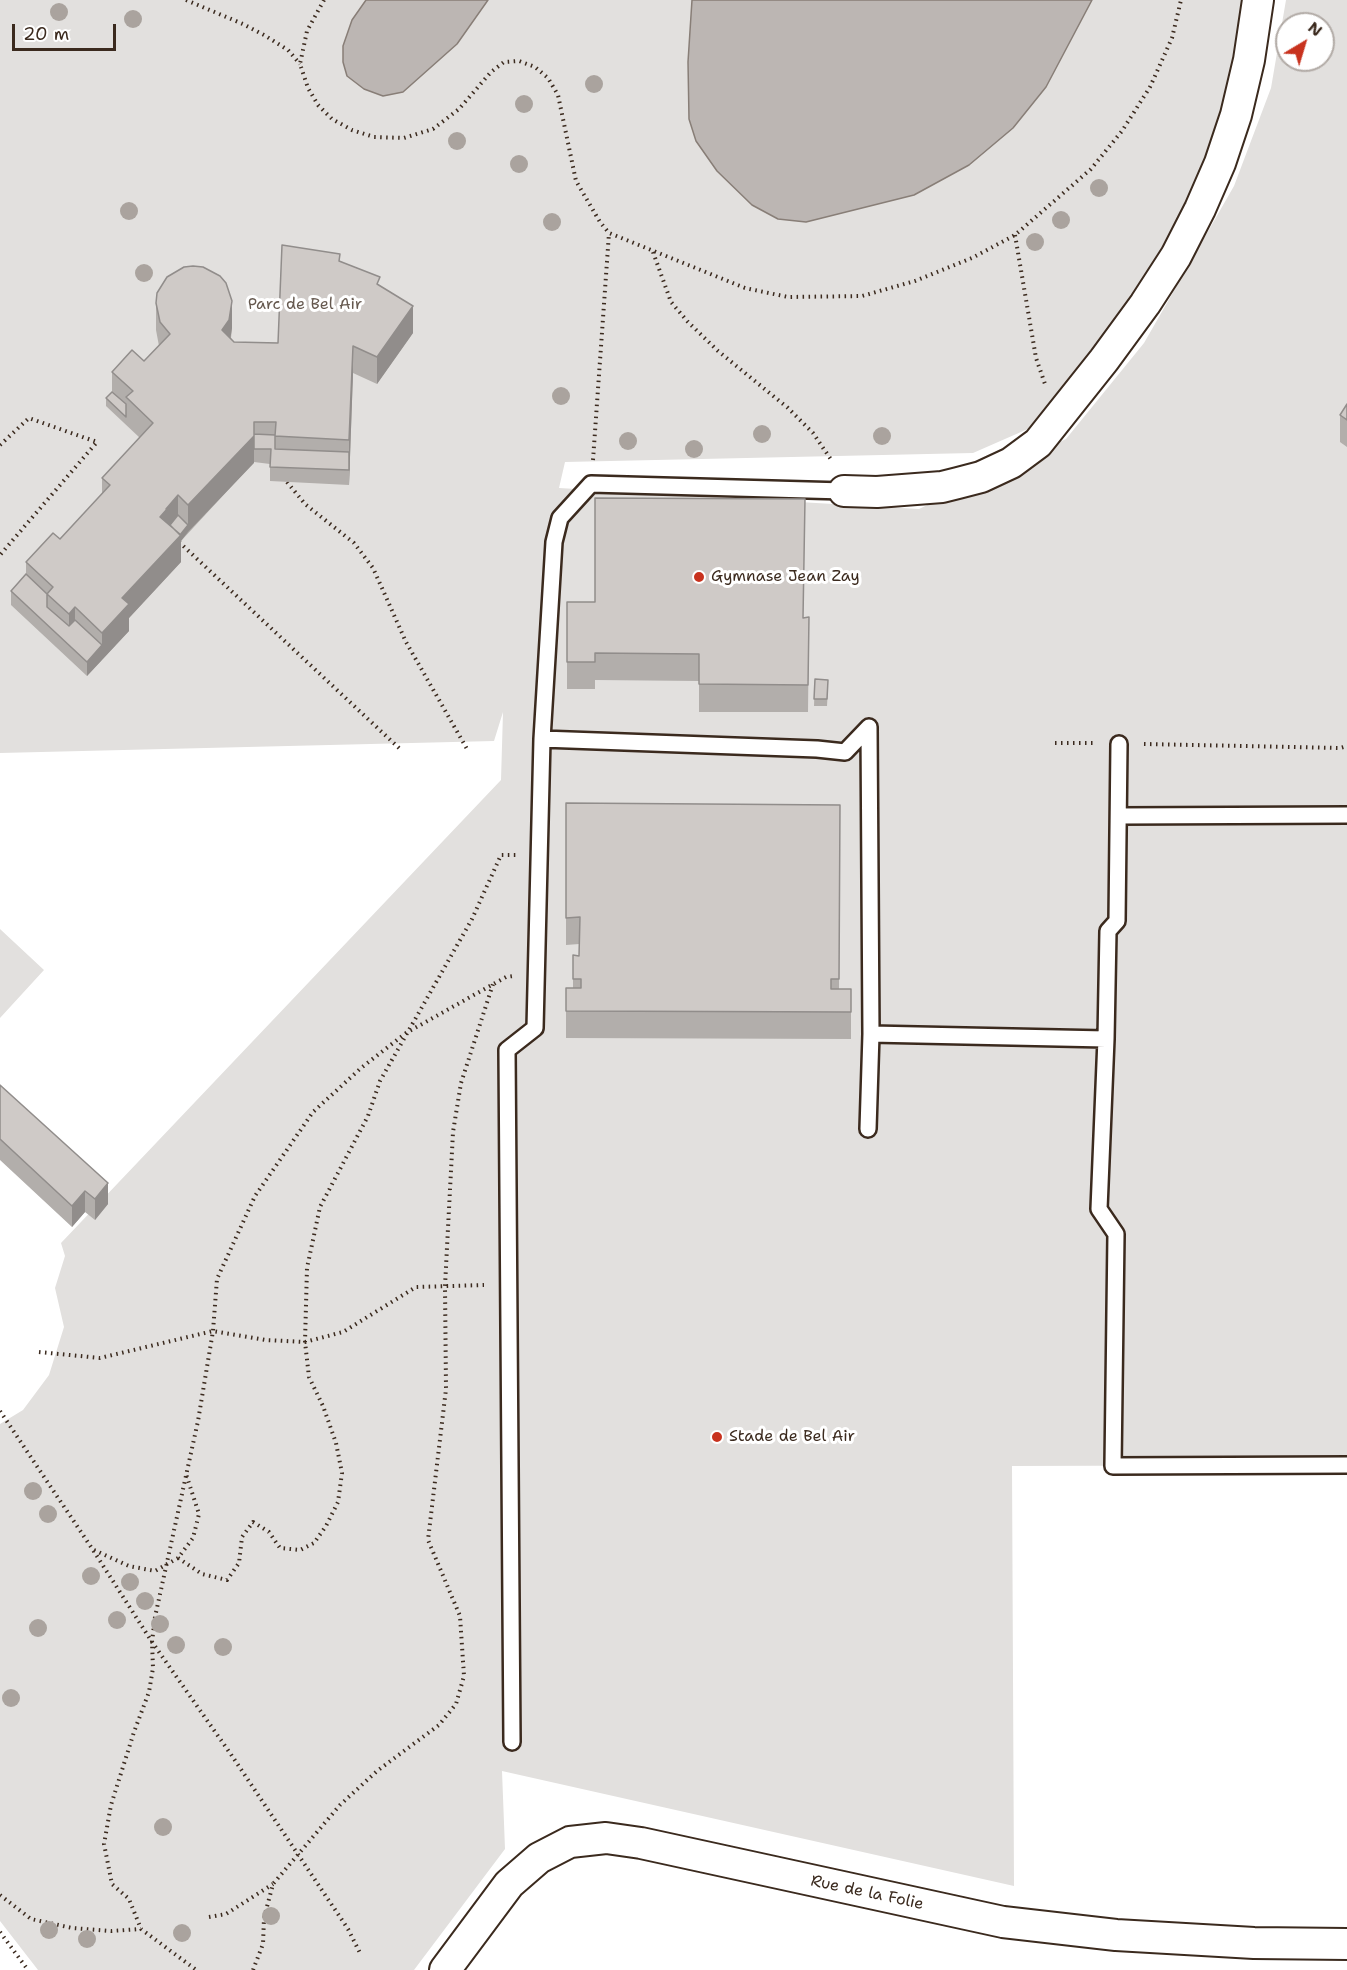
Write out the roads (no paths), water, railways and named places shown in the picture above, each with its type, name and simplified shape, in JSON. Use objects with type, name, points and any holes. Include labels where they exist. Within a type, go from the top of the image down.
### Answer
[{"type":"street","points":[[844,491],[877,492],[942,487],[981,477],[1011,463],[1038,443],[1144,304],[1176,256],[1200,209],[1220,163],[1236,115],[1249,60],[1257,0]]},
{"type":"street","name":"Rue de la Folie","points":[[445,1970],[509,1884],[539,1858],[570,1842],[606,1838],[641,1843],[1003,1922],[1128,1936],[1254,1943],[1347,1944]]},
{"type":"lane","points":[[512,1742],[507,1050],[535,1028],[542,739],[554,542],[560,518],[591,484],[844,491]]},
{"type":"lane","points":[[542,739],[845,752],[869,727],[871,1034],[868,1129]]},
{"type":"lane","points":[[1119,744],[1118,921],[1108,931],[1099,1209],[1116,1233],[1113,1466],[1347,1465]]},
{"type":"lane","points":[[1119,816],[1347,815]]},
{"type":"lane","points":[[871,1034],[1106,1040]]},
{"type":"place","name":"Gymnase Jean Zay","points":[[699,577]]},
{"type":"place","name":"Stade de Bel Air","points":[[717,1437]]},
{"type":"park label","name":"Parc de Bel Air","points":[[305,305]]}]
